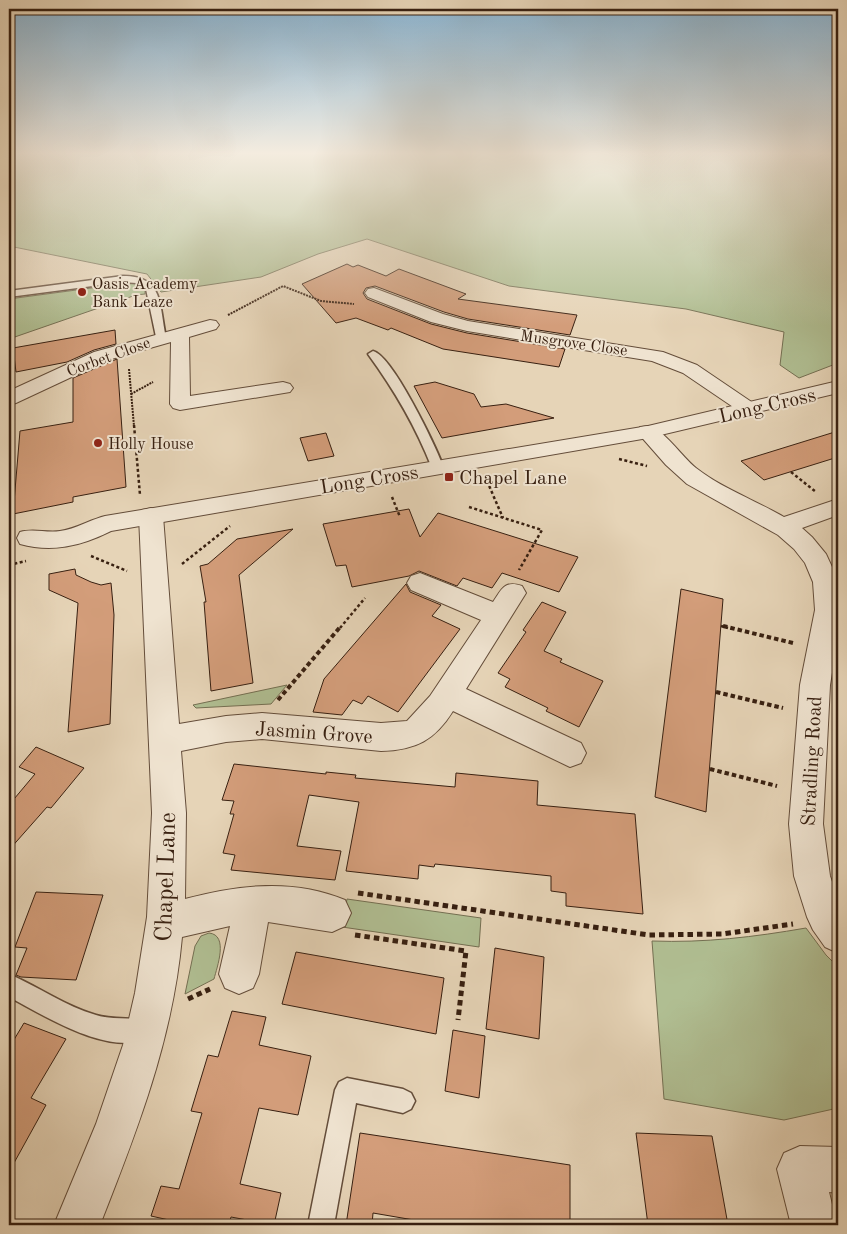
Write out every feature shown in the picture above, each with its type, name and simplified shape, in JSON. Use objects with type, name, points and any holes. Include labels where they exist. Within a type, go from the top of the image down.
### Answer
[{"type":"street","name":"Musgrove Close","points":[[379,299],[467,326],[656,356],[690,369],[749,409]]},
{"type":"street","name":"Corbet Close","points":[[9,399],[76,366],[127,347],[210,325]]},
{"type":"street","points":[[171,335],[180,404],[283,388]]},
{"type":"street","name":"Long Cross","points":[[19,540],[43,543],[86,534],[105,524],[648,432],[838,387]]},
{"type":"street","name":"Stradling Road","points":[[648,432],[692,477],[716,492],[783,526],[805,544],[812,553],[826,586],[829,610],[815,685],[806,824],[812,876],[832,926]]},
{"type":"street","points":[[783,526],[838,507]]},
{"type":"street","name":"Chapel Lane","points":[[77,1225],[128,1095],[149,1024],[166,923],[169,812],[162,669],[146,517]]},
{"type":"street","points":[[420,583],[505,604]]},
{"type":"street","name":"Jasmin Grove","points":[[164,740],[226,729],[255,727],[396,737],[418,730],[447,694],[505,604]]},
{"type":"street","points":[[447,694],[570,753]]},
{"type":"street","points":[[166,923],[219,910],[253,905],[343,903]]},
{"type":"street","points":[[240,974],[253,905]]},
{"type":"street","points":[[814,1225],[800,1169],[838,1170]]},
{"type":"lane","points":[[9,294],[123,279],[139,280],[147,283],[151,288],[171,335]]},
{"type":"lane","points":[[373,354],[393,378],[406,399],[425,435],[438,468]]},
{"type":"lane","points":[[9,985],[69,1016],[95,1026],[114,1030],[149,1024]]},
{"type":"lane","points":[[321,1225],[347,1090],[403,1101]]},
{"type":"path","points":[[210,325],[283,286],[321,301],[379,299]]},
{"type":"path","points":[[127,347],[146,517]]},
{"type":"path","points":[[131,394],[153,382]]},
{"type":"path","points":[[487,480],[503,518]]},
{"type":"path","points":[[392,496],[400,517]]},
{"type":"path","points":[[469,508],[542,530],[507,591],[505,604]]},
{"type":"path","points":[[255,727],[365,598]]},
{"type":"path","points":[[721,626],[821,649]]},
{"type":"path","points":[[716,692],[813,715]]},
{"type":"path","points":[[710,769],[807,794]]},
{"type":"path","points":[[458,1020],[466,951],[329,931],[343,903],[658,935],[727,934],[832,926]]},
{"type":"path","points":[[149,1024],[240,974]]},
{"type":"green space","points":[[9,211],[838,211],[838,363],[799,378],[780,365],[784,332],[686,309],[509,286],[367,239],[318,254],[261,277],[161,292],[147,274],[9,246]]},
{"type":"green space","points":[[137,283],[145,288],[145,294],[136,295],[9,339],[9,299]]},
{"type":"green space","points":[[287,685],[271,704],[196,708],[193,705]]},
{"type":"green space","points":[[347,899],[481,918],[479,947],[342,927]]},
{"type":"green space","points":[[806,928],[826,955],[838,967],[838,1108],[784,1120],[664,1099],[652,941],[729,939]]},
{"type":"green space","points":[[209,933],[219,939],[220,945],[219,960],[214,979],[185,994],[195,946],[201,936]]},
{"type":"building","points":[[347,264],[353,267],[358,265],[386,276],[399,269],[466,294],[458,299],[577,315],[570,335],[468,319],[375,286],[366,288],[363,293],[367,299],[431,324],[467,333],[565,349],[559,367],[443,349],[391,328],[388,330],[356,318],[336,323],[302,284]]},
{"type":"building","points":[[115,330],[116,344],[94,350],[67,362],[16,372],[13,348]]},
{"type":"building","name":"Holly House","points":[[117,359],[126,487],[73,497],[73,502],[13,514],[20,431],[73,422],[73,378]]},
{"type":"building","points":[[435,382],[474,394],[481,407],[506,404],[554,418],[442,438],[414,386]]},
{"type":"building","points":[[838,431],[838,457],[764,480],[741,461]]},
{"type":"building","points":[[326,433],[334,456],[308,461],[300,438]]},
{"type":"building","points":[[409,509],[420,537],[438,513],[578,557],[559,592],[502,573],[492,588],[463,578],[457,586],[419,571],[409,576],[352,587],[346,565],[336,566],[323,524]]},
{"type":"building","points":[[293,529],[239,575],[253,683],[211,691],[204,602],[206,602],[200,566],[208,564],[237,539]]},
{"type":"building","points":[[75,569],[76,575],[91,582],[101,585],[111,583],[114,615],[110,724],[68,732],[78,603],[49,590],[49,574]]},
{"type":"building","points":[[406,584],[410,592],[441,605],[432,616],[460,629],[398,712],[368,696],[362,704],[353,700],[342,715],[313,712],[324,679]]},
{"type":"building","points":[[681,589],[723,599],[706,812],[655,797]]},
{"type":"building","points":[[542,602],[566,612],[544,651],[562,659],[560,662],[603,681],[579,727],[546,711],[548,708],[505,687],[510,679],[498,673],[526,632],[523,630]]},
{"type":"building","points":[[36,747],[84,768],[51,808],[47,807],[9,850],[9,805],[35,774],[19,767]]},
{"type":"building","points":[[234,764],[326,774],[326,772],[356,775],[355,778],[455,787],[456,773],[538,781],[537,805],[635,814],[643,914],[566,906],[566,893],[551,891],[551,876],[435,864],[434,867],[419,865],[418,879],[346,871],[359,802],[309,795],[297,846],[341,851],[335,880],[231,870],[235,855],[223,853],[234,814],[230,814],[234,801],[222,800]]},
{"type":"building","points":[[36,892],[103,895],[76,980],[21,977],[16,975],[27,948],[15,947]]},
{"type":"building","points":[[495,948],[544,957],[539,1039],[486,1029]]},
{"type":"building","points":[[296,952],[444,978],[436,1034],[282,1004]]},
{"type":"building","points":[[232,1011],[266,1017],[259,1045],[311,1056],[298,1115],[259,1108],[240,1184],[281,1193],[274,1225],[231,1217],[229,1225],[168,1225],[169,1220],[151,1216],[161,1186],[179,1189],[202,1113],[191,1111],[208,1055],[218,1057]]},
{"type":"building","points":[[24,1023],[66,1039],[31,1098],[46,1105],[9,1172],[9,1048]]},
{"type":"building","points":[[453,1030],[485,1036],[479,1098],[445,1091]]},
{"type":"building","points":[[360,1133],[570,1165],[570,1225],[443,1225],[373,1213],[372,1225],[346,1225]]},
{"type":"building","points":[[636,1133],[712,1136],[728,1225],[648,1225]]},
{"type":"place","name":"Oasis Academy Bank Leaze","points":[[82,292]]},
{"type":"place","name":"Holly House","points":[[98,443]]},
{"type":"place","name":"Chapel Lane","points":[[449,477]]}]
